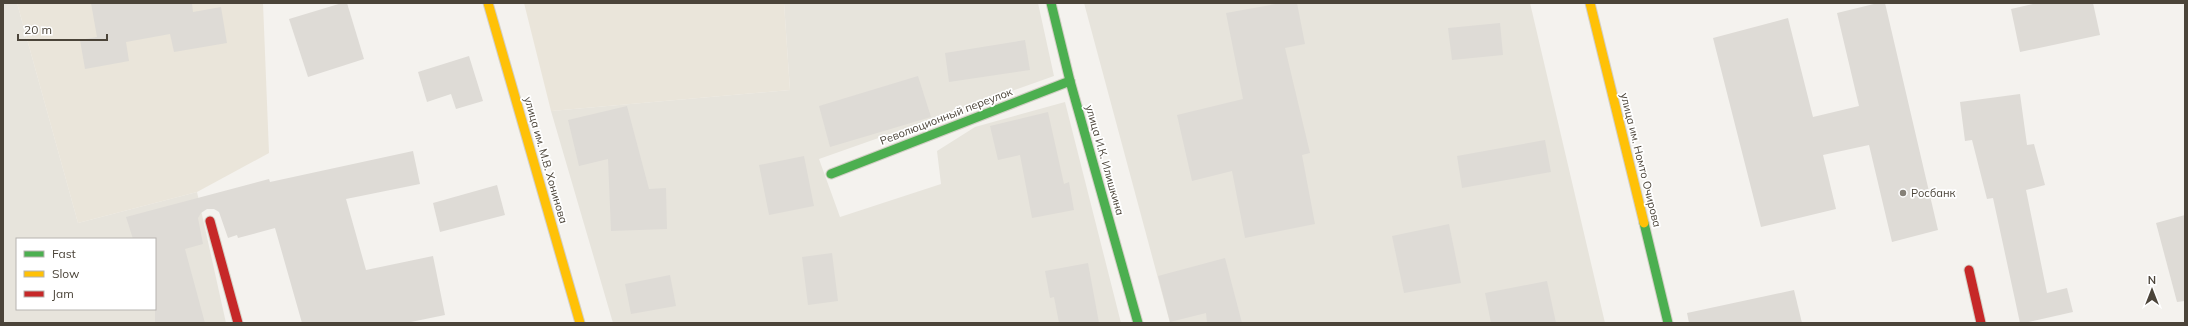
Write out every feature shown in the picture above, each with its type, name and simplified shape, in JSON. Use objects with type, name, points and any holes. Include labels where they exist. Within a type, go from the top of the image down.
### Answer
[{"type":"street","name":"улица им. М.В. Хонинова","points":[[488,3],[580,323]]},
{"type":"street","name":"улица И.К. Илишкина","points":[[1051,3],[1070,81],[1138,323]]},
{"type":"street","name":"улица им. Номто Очирова","points":[[1590,3],[1668,323]]},
{"type":"street","name":"Революционный переулок","points":[[831,174],[1070,81]]},
{"type":"street","points":[[210,222],[238,323]]},
{"type":"street","points":[[1970,270],[1981,323]]},
{"type":"shaded area","points":[[3,3],[17,3],[78,223],[197,192],[226,323],[3,323]]},
{"type":"shaded area","points":[[17,3],[263,3],[269,153],[197,192],[78,223]]},
{"type":"shaded area","points":[[524,3],[784,3],[790,90],[551,111]]},
{"type":"shaded area","points":[[784,3],[1038,3],[1054,76],[819,159],[840,217],[941,184],[937,151],[975,127],[1065,102],[1121,323],[613,323],[551,111],[790,90]]},
{"type":"shaded area","points":[[1084,3],[1530,3],[1605,323],[1170,323]]},
{"type":"building","points":[[91,3],[192,3],[193,12],[221,7],[227,43],[174,52],[170,34],[126,42],[129,61],[85,69],[80,40],[97,37]]},
{"type":"building","points":[[342,3],[347,3],[364,59],[308,77],[289,19]]},
{"type":"building","points":[[1281,3],[1297,3],[1305,44],[1285,48],[1310,153],[1302,155],[1315,224],[1245,238],[1232,171],[1192,181],[1177,115],[1243,99],[1226,13]]},
{"type":"building","points":[[1878,3],[1885,3],[1938,230],[1892,242],[1869,145],[1823,155],[1836,209],[1761,227],[1713,38],[1788,18],[1813,117],[1859,106],[1837,13]]},
{"type":"building","points":[[2037,3],[2093,3],[2100,35],[2020,52],[2011,9]]},
{"type":"building","points":[[1500,23],[1503,55],[1452,60],[1448,28]]},
{"type":"building","points":[[1025,40],[1030,70],[949,82],[945,53]]},
{"type":"building","points":[[469,56],[483,101],[456,109],[451,94],[427,102],[418,72]]},
{"type":"building","points":[[918,76],[931,117],[830,147],[819,106]]},
{"type":"building","points":[[2020,94],[2027,145],[2034,144],[2045,185],[2026,190],[2047,293],[2067,288],[2073,312],[2024,323],[2020,323],[1993,198],[1987,199],[1972,140],[1965,141],[1960,102]]},
{"type":"building","points":[[627,106],[649,189],[666,188],[667,229],[611,231],[608,159],[579,166],[568,120]]},
{"type":"building","points":[[1048,112],[1064,184],[1069,182],[1074,210],[1032,218],[1020,155],[998,160],[990,126]]},
{"type":"building","points":[[1545,140],[1551,172],[1462,188],[1457,156]]},
{"type":"building","points":[[413,151],[420,184],[346,199],[366,270],[433,256],[445,315],[406,323],[302,323],[275,228],[238,238],[237,235],[228,238],[219,212],[214,209],[207,209],[201,213],[198,218],[203,244],[185,249],[205,323],[155,323],[156,238],[133,238],[126,217],[269,179],[270,182]]},
{"type":"building","points":[[804,156],[814,206],[769,215],[759,165]]},
{"type":"building","points":[[497,185],[505,215],[440,232],[433,203]]},
{"type":"building","points":[[2185,215],[2185,301],[2177,302],[2156,223]]},
{"type":"building","points":[[1449,224],[1461,283],[1404,293],[1392,236]]},
{"type":"building","points":[[832,253],[838,301],[808,305],[802,257]]},
{"type":"building","points":[[1225,258],[1242,323],[1207,323],[1206,313],[1170,322],[1158,276]]},
{"type":"building","points":[[1088,263],[1099,323],[1059,323],[1054,297],[1050,298],[1045,271]]},
{"type":"building","points":[[670,275],[676,306],[631,314],[625,284]]},
{"type":"building","points":[[1547,281],[1556,323],[1491,323],[1485,293]]},
{"type":"building","points":[[1794,290],[1802,323],[1689,323],[1687,313]]},
{"type":"traffic: fast","points":[[1051,3],[1070,81],[1138,323]]},
{"type":"traffic: fast","points":[[831,174],[1070,81]]},
{"type":"traffic: fast","points":[[1644,223],[1668,323]]},
{"type":"traffic: slow","points":[[488,3],[580,323]]},
{"type":"traffic: slow","points":[[1590,3],[1644,223]]},
{"type":"traffic: jam","points":[[210,221],[238,323]]},
{"type":"traffic: jam","points":[[1969,270],[1981,323]]},
{"type":"place","name":"Росбанк","points":[[1903,193]]}]
